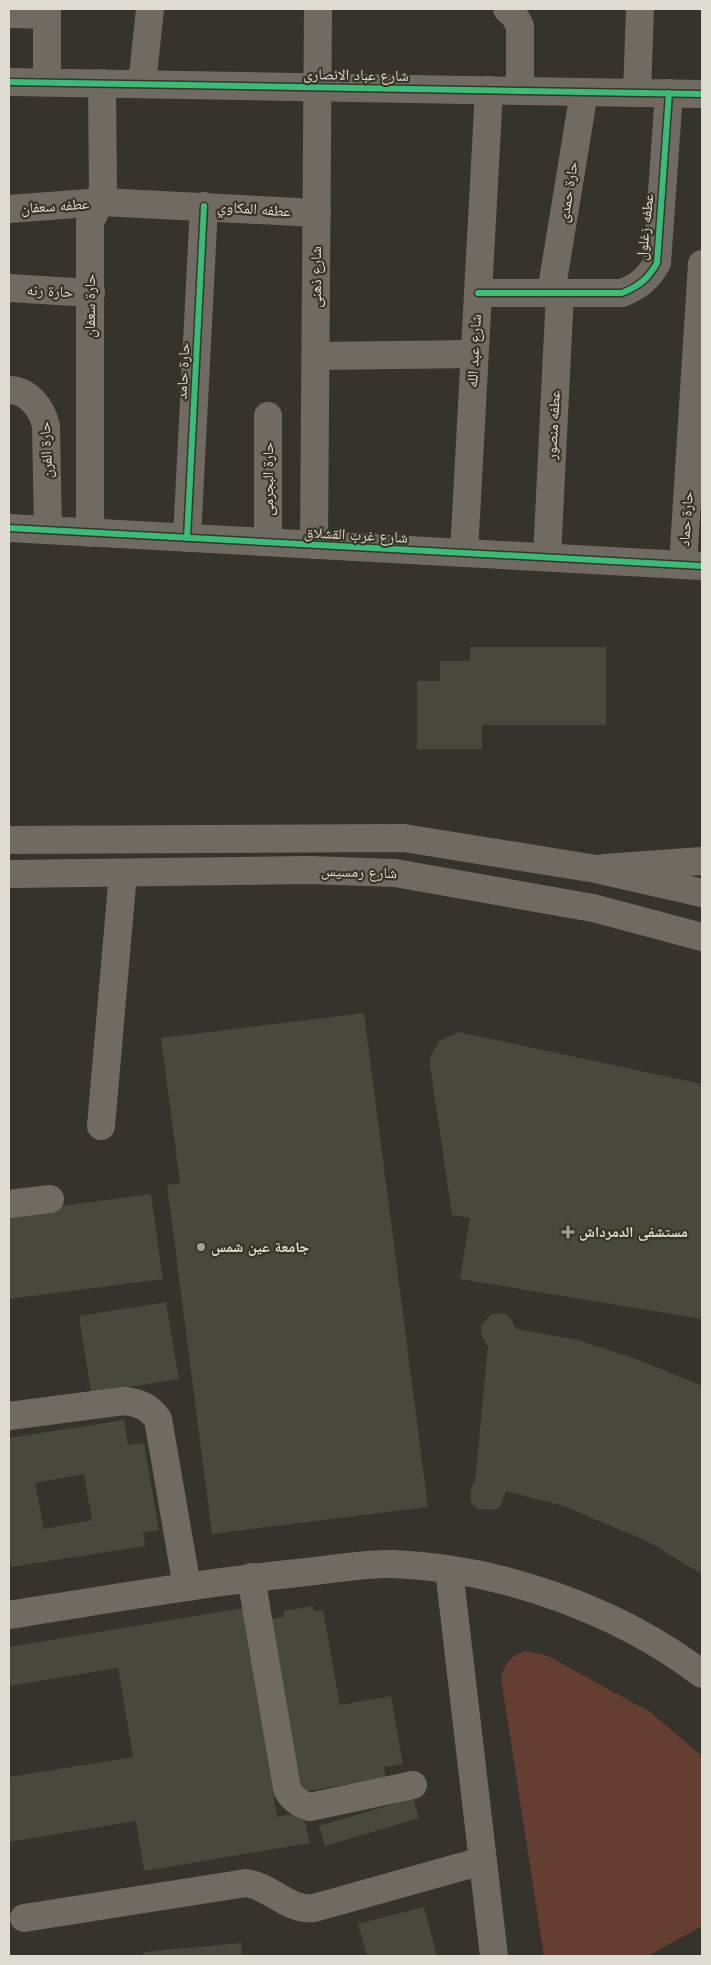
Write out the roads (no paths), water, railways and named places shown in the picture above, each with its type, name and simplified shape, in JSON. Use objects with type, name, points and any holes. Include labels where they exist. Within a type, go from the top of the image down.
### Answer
[{"type":"main road","points":[[9,840],[404,838],[596,869],[702,893]]},
{"type":"main road","name":"شارع رمسيس","points":[[9,874],[309,870],[395,873],[593,908],[702,937]]},
{"type":"street","points":[[142,84],[150,9]]},
{"type":"street","name":"شارع ذهنى","points":[[314,545],[318,9]]},
{"type":"street","points":[[507,9],[514,15],[520,26],[520,91]]},
{"type":"street","points":[[637,93],[640,9]]},
{"type":"street","points":[[9,14],[47,12],[47,82]]},
{"type":"street","name":"شارع عباد الانصارى","points":[[9,82],[702,94]]},
{"type":"street","name":"حارة سعفان","points":[[90,533],[90,222],[96,208],[102,202],[102,83]]},
{"type":"street","name":"شارع عبد الله","points":[[464,553],[488,90]]},
{"type":"street","name":"حارة حمدى","points":[[556,293],[584,92]]},
{"type":"street","name":"عطفه زغلول","points":[[478,293],[622,293],[637,287],[649,276],[657,263],[669,93]]},
{"type":"street","name":"عطفه المكاوي","points":[[102,202],[317,213]]},
{"type":"street","name":"عطفه سعفان","points":[[9,209],[102,202]]},
{"type":"street","name":"حارة حامد","points":[[187,538],[204,206]]},
{"type":"street","name":"حارة حماد","points":[[693,565],[702,264]]},
{"type":"street","name":"حارة رنه","points":[[9,288],[90,293]]},
{"type":"street","name":"عطفه منصور","points":[[547,557],[556,293]]},
{"type":"street","points":[[316,356],[474,354]]},
{"type":"street","name":"حارة الفرن","points":[[9,390],[17,390],[35,402],[44,413],[46,426],[48,530]]},
{"type":"street","name":"حارة البجرمى","points":[[268,416],[268,542]]},
{"type":"street","name":"شارع غرب القشلاق","points":[[9,528],[693,565]]},
{"type":"street","points":[[596,869],[702,861]]},
{"type":"street","points":[[101,1126],[122,873]]},
{"type":"street","points":[[9,1204],[50,1199]]},
{"type":"street","points":[[9,1416],[124,1401],[139,1403],[150,1409],[158,1419],[187,1587]]},
{"type":"street","points":[[9,1615],[251,1577],[393,1564],[449,1570],[527,1587],[603,1615],[674,1652],[702,1674]]},
{"type":"street","points":[[449,1570],[494,1956]]},
{"type":"street","points":[[251,1577],[287,1789],[290,1795],[302,1805],[310,1807],[414,1785]]},
{"type":"street","points":[[24,1918],[246,1883],[265,1888],[297,1908],[314,1908],[482,1861]]},
{"type":"place","name":"مستشفى الدمرداش","points":[[568,1232]]},
{"type":"place","name":"جامعة عين شمس","points":[[201,1247]]}]
